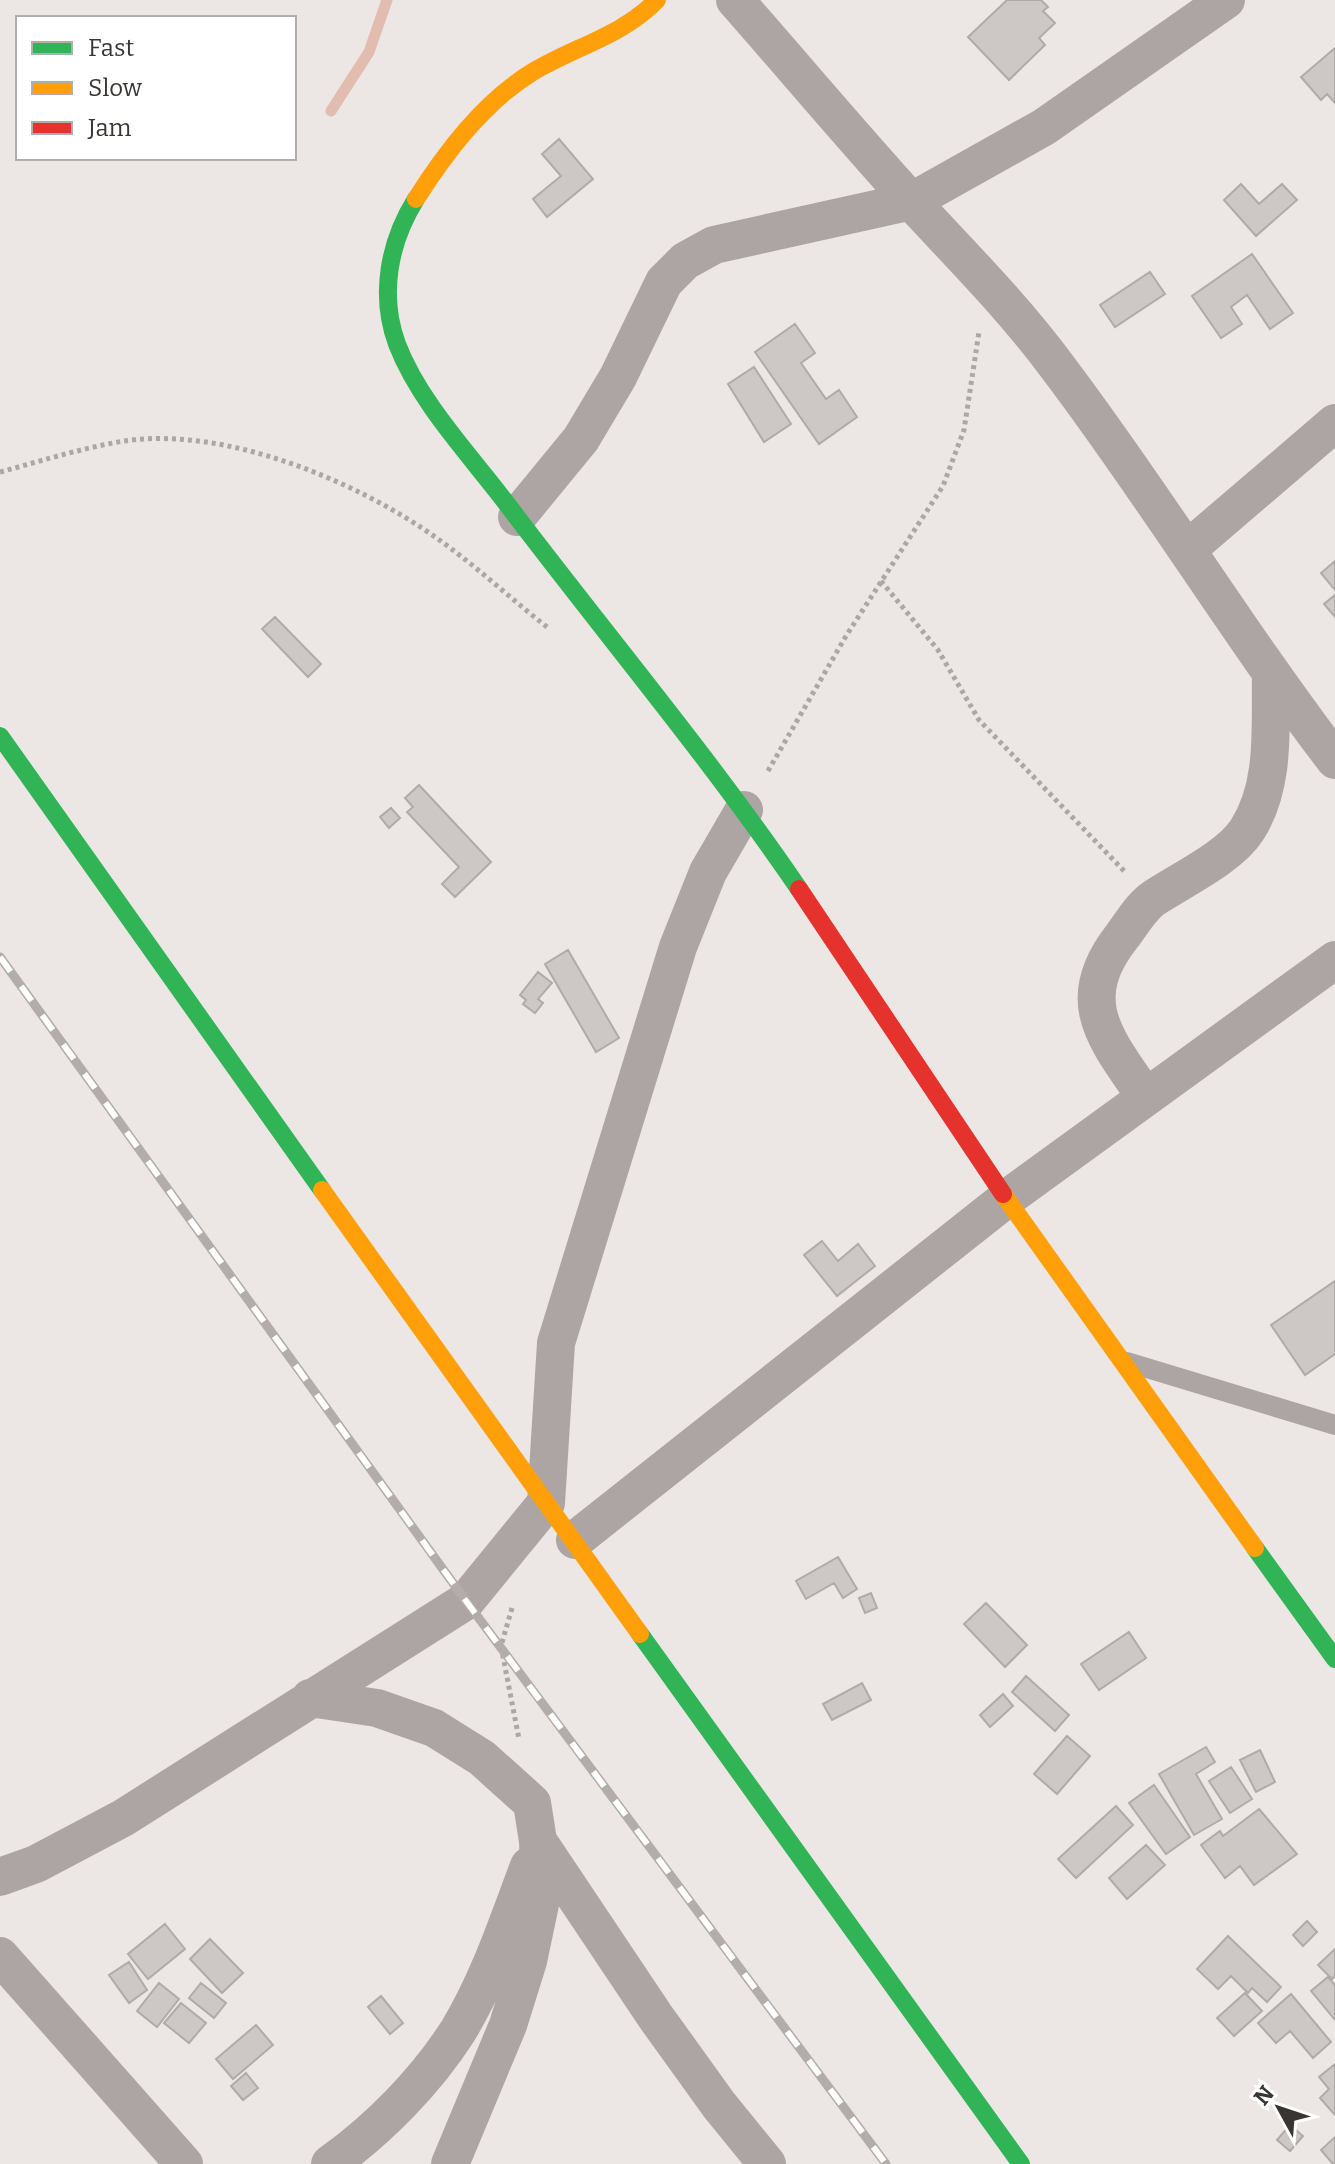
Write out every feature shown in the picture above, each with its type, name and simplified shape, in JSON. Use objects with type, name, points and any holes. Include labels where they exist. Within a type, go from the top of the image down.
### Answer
[{"type":"street","points":[[657,0],[604,39],[525,76],[469,128],[428,180],[406,217],[392,252],[388,291],[391,326],[401,353],[430,400],[517,517],[744,810],[905,1044],[1006,1199],[1335,1659]]},
{"type":"street","points":[[735,0],[912,201],[987,279],[1058,367],[1189,548],[1271,676],[1335,760]]},
{"type":"street","points":[[517,517],[581,439],[618,377],[664,282],[685,261],[714,245],[912,201],[1044,127],[1226,0]]},
{"type":"street","points":[[1189,548],[1335,423]]},
{"type":"street","points":[[1145,1096],[1103,1034],[1096,1010],[1097,981],[1109,952],[1150,901],[1199,871],[1245,834],[1261,806],[1268,772],[1271,676]]},
{"type":"street","points":[[0,736],[1021,2164]]},
{"type":"street","points":[[0,1877],[36,1864],[123,1818],[466,1601],[546,1503],[556,1343],[678,947],[708,872],[744,810]]},
{"type":"street","points":[[575,1540],[1006,1199],[1335,960]]},
{"type":"street","points":[[310,1698],[377,1708],[434,1728],[482,1758],[532,1803],[538,1841],[540,1904],[528,1961],[508,2025],[450,2164]]},
{"type":"street","points":[[330,2164],[362,2142],[406,2096],[457,2031],[486,1975],[538,1841]]},
{"type":"street","points":[[538,1841],[655,2016],[719,2105],[767,2164]]},
{"type":"street","points":[[0,1956],[184,2164]]},
{"type":"lane","points":[[1120,1359],[1335,1425]]},
{"type":"path","points":[[744,810],[881,581],[943,486],[964,430],[987,279]]},
{"type":"path","points":[[0,472],[125,441],[157,439],[220,445],[281,460],[354,490],[437,538],[553,632]]},
{"type":"path","points":[[881,581],[938,650],[979,720],[1150,901]]},
{"type":"path","points":[[514,1602],[501,1646],[520,1746]]},
{"type":"building","points":[[1007,0],[1041,0],[1048,7],[1043,11],[1055,23],[1039,38],[1045,45],[1009,80],[968,37]]},
{"type":"building","points":[[1335,48],[1335,103],[1327,94],[1321,100],[1301,77]]},
{"type":"building","points":[[559,139],[593,179],[547,217],[533,199],[561,176],[542,154]]},
{"type":"building","points":[[1241,184],[1259,204],[1282,184],[1297,200],[1256,236],[1224,200]]},
{"type":"building","points":[[1252,254],[1293,313],[1270,329],[1247,295],[1231,307],[1242,324],[1221,338],[1192,296]]},
{"type":"building","points":[[1150,272],[1165,294],[1115,327],[1100,305]]},
{"type":"building","points":[[795,324],[815,353],[801,363],[826,399],[839,390],[857,417],[819,444],[755,352]]},
{"type":"building","points":[[754,367],[791,424],[764,442],[728,384]]},
{"type":"building","points":[[1335,561],[1335,590],[1321,573]]},
{"type":"building","points":[[1335,595],[1335,617],[1324,604]]},
{"type":"building","points":[[275,617],[321,664],[308,677],[262,629]]},
{"type":"building","points":[[419,785],[491,862],[455,897],[442,884],[459,867],[407,812],[413,807],[405,798]]},
{"type":"building","points":[[391,808],[400,818],[389,828],[380,817]]},
{"type":"building","points":[[568,950],[619,1038],[596,1052],[545,964]]},
{"type":"building","points":[[538,972],[552,983],[538,999],[543,1003],[535,1013],[523,1004],[526,1000],[520,995]]},
{"type":"building","points":[[822,1241],[838,1261],[858,1244],[875,1266],[837,1296],[804,1255]]},
{"type":"building","points":[[1335,1281],[1335,1354],[1305,1375],[1271,1325]]},
{"type":"building","points":[[838,1557],[857,1589],[843,1598],[834,1583],[806,1599],[796,1581]]},
{"type":"building","points":[[871,1593],[877,1608],[865,1613],[859,1598]]},
{"type":"building","points":[[986,1603],[1027,1645],[1005,1667],[964,1624]]},
{"type":"building","points":[[1129,1632],[1146,1658],[1099,1690],[1081,1664]]},
{"type":"building","points":[[1026,1676],[1069,1715],[1055,1731],[1012,1692]]},
{"type":"building","points":[[862,1683],[871,1700],[832,1720],[823,1704]]},
{"type":"building","points":[[1003,1694],[1013,1706],[990,1727],[980,1715]]},
{"type":"building","points":[[1067,1736],[1090,1756],[1057,1794],[1034,1774]]},
{"type":"building","points":[[1206,1747],[1215,1762],[1196,1774],[1222,1819],[1194,1835],[1159,1774]]},
{"type":"building","points":[[1260,1750],[1275,1782],[1256,1792],[1240,1760]]},
{"type":"building","points":[[1231,1767],[1252,1799],[1230,1813],[1209,1781]]},
{"type":"building","points":[[1154,1785],[1190,1837],[1166,1854],[1129,1803]]},
{"type":"building","points":[[1116,1806],[1133,1825],[1076,1878],[1058,1859]]},
{"type":"building","points":[[1259,1809],[1297,1854],[1254,1885],[1240,1866],[1225,1878],[1201,1845],[1220,1831],[1223,1836]]},
{"type":"building","points":[[1146,1845],[1165,1865],[1127,1899],[1109,1878]]},
{"type":"building","points":[[1307,1921],[1317,1932],[1303,1946],[1293,1935]]},
{"type":"building","points":[[165,1924],[185,1949],[148,1979],[128,1954]]},
{"type":"building","points":[[1228,1936],[1281,1987],[1267,2002],[1252,1988],[1248,1993],[1231,1976],[1218,1989],[1197,1969]]},
{"type":"building","points":[[210,1939],[243,1973],[222,1993],[190,1959]]},
{"type":"building","points":[[1335,1949],[1335,1976],[1332,1979],[1318,1965]]},
{"type":"building","points":[[129,1962],[147,1990],[129,2003],[109,1975]]},
{"type":"building","points":[[1328,1977],[1335,1985],[1335,2020],[1311,1991]]},
{"type":"building","points":[[159,1983],[179,1999],[157,2027],[137,2011]]},
{"type":"building","points":[[201,1983],[226,2003],[214,2018],[189,1998]]},
{"type":"building","points":[[1245,1993],[1262,2011],[1234,2036],[1217,2018]]},
{"type":"building","points":[[1291,1994],[1331,2042],[1313,2058],[1290,2031],[1276,2043],[1258,2023]]},
{"type":"building","points":[[381,1996],[403,2023],[390,2034],[368,2007]]},
{"type":"building","points":[[181,2003],[206,2023],[189,2043],[164,2023]]},
{"type":"building","points":[[256,2025],[273,2045],[233,2079],[216,2059]]},
{"type":"building","points":[[1335,2064],[1335,2115],[1320,2098],[1329,2089],[1319,2077]]},
{"type":"building","points":[[246,2073],[258,2088],[243,2100],[231,2086]]},
{"type":"building","points":[[1290,2125],[1303,2136],[1290,2151],[1277,2140]]},
{"type":"building","points":[[1335,2137],[1335,2164],[1333,2164],[1321,2150]]},
{"type":"waterway","points":[[331,111],[369,52],[387,0]]},
{"type":"railway","points":[[0,957],[466,1601],[886,2164]]},
{"type":"traffic: fast","points":[[416,199],[393,251],[388,288],[397,344],[419,388],[693,744],[799,889]]},
{"type":"traffic: fast","points":[[0,736],[322,1190]]},
{"type":"traffic: fast","points":[[1255,1548],[1335,1659]]},
{"type":"traffic: fast","points":[[640,1634],[1021,2164]]},
{"type":"traffic: slow","points":[[416,199],[467,130],[497,99],[531,73],[628,23],[657,0]]},
{"type":"traffic: slow","points":[[322,1190],[640,1634]]},
{"type":"traffic: slow","points":[[1003,1194],[1255,1548]]},
{"type":"traffic: jam","points":[[799,889],[1003,1194]]}]
